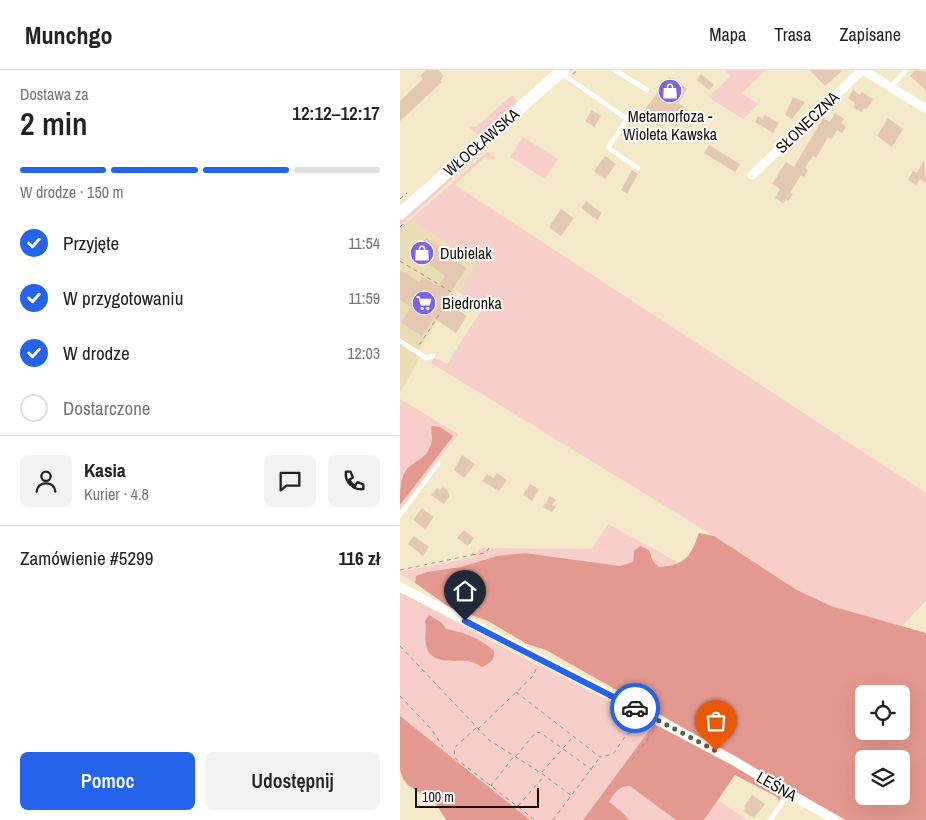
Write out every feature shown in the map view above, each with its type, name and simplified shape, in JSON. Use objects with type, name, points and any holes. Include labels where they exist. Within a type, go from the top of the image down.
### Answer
[{"type":"main road","name":"WŁOCŁAWSKA","points":[[400,214],[561,71]]},
{"type":"street","points":[[862,70],[926,109]]},
{"type":"street","name":"SŁONECZNA","points":[[752,175],[862,70]]},
{"type":"street","name":"LEŚNA","points":[[400,587],[615,697],[835,820]]},
{"type":"lane","points":[[615,70],[647,90]]},
{"type":"lane","points":[[891,87],[906,70]]},
{"type":"lane","points":[[561,71],[627,119],[608,148],[638,168]]},
{"type":"lane","points":[[400,341],[426,358],[433,356]]},
{"type":"lane","points":[[400,515],[438,464]]},
{"type":"lane","points":[[770,820],[789,793]]},
{"type":"path","points":[[400,261],[440,287],[442,286],[453,293],[420,344],[418,344]]},
{"type":"path","points":[[400,570],[486,553],[489,548]]},
{"type":"path","points":[[455,555],[456,559]]},
{"type":"path","points":[[412,563],[413,567]]},
{"type":"path","points":[[400,646],[489,740],[544,775],[572,796]]},
{"type":"path","points":[[535,820],[474,774],[454,755],[454,748],[533,676],[538,664]]},
{"type":"path","points":[[516,692],[600,757]]},
{"type":"path","points":[[400,696],[432,730],[443,747]]},
{"type":"path","points":[[553,820],[600,757],[613,754],[626,735],[638,729],[646,718]]},
{"type":"path","points":[[632,760],[658,724]]},
{"type":"path","points":[[491,786],[536,732],[592,770]]},
{"type":"path","points":[[541,773],[574,736]]},
{"type":"path","points":[[518,806],[544,775]]},
{"type":"shaded area","points":[[725,70],[766,70],[742,93],[758,104],[743,119],[708,97],[731,76]]},
{"type":"shaded area","points":[[512,95],[518,103],[480,137],[468,126],[476,127]]},
{"type":"shaded area","points":[[523,137],[558,159],[545,179],[510,157]]},
{"type":"shaded area","points":[[482,149],[484,151],[400,226],[400,220]]},
{"type":"shaded area","points":[[487,152],[495,157],[493,160],[485,157],[455,185],[926,493],[926,601],[902,626],[831,606],[797,590],[714,536],[431,363],[434,357],[447,364],[483,308],[459,292],[477,262],[413,221],[400,232],[400,229]]},
{"type":"shaded area","points":[[413,220],[478,262],[459,292],[456,291],[420,348],[416,355],[421,357],[400,392],[400,232]]},
{"type":"shaded area","points":[[400,399],[458,434],[400,509]]},
{"type":"shaded area","points":[[432,426],[440,427],[453,436],[400,505],[402,478],[407,469],[428,451],[432,442]]},
{"type":"shaded area","points":[[608,524],[679,563],[674,566],[659,567],[653,561],[653,556],[634,551],[633,562],[620,566],[525,553],[497,556],[461,567],[427,572],[416,576],[415,583],[400,574],[400,572],[474,557],[480,548],[592,549]]},
{"type":"shaded area","points":[[699,533],[714,536],[797,590],[831,606],[926,633],[926,820],[846,820],[546,650],[527,644],[488,621],[449,607],[415,583],[416,576],[427,572],[461,567],[497,556],[525,553],[620,566],[633,562],[634,551],[640,546],[649,550],[653,561],[659,567],[681,562],[690,554]]},
{"type":"shaded area","points":[[400,592],[540,667],[644,719],[643,722],[652,727],[583,820],[530,820],[400,716]]},
{"type":"shaded area","points":[[429,615],[442,623],[446,629],[465,634],[484,643],[494,651],[493,659],[482,667],[469,661],[449,661],[432,656],[425,642],[425,621]]},
{"type":"shaded area","points":[[400,716],[530,820],[446,820],[436,804],[408,785],[403,779],[400,770]]},
{"type":"shaded area","points":[[654,724],[732,765],[782,795],[779,801],[777,797],[735,775],[704,820],[676,820],[630,786],[618,790],[609,802],[629,820],[583,820]]},
{"type":"shaded area","points":[[630,786],[676,820],[629,820],[609,802],[617,789]]},
{"type":"shaded area","points":[[718,800],[747,820],[704,820]]},
{"type":"building","points":[[427,70],[438,70],[444,76],[440,81],[442,82],[400,121],[400,101],[423,79],[420,76]]},
{"type":"building","points":[[810,70],[843,70],[825,86]]},
{"type":"building","points":[[916,70],[926,72],[926,90],[910,76]]},
{"type":"building","points":[[701,74],[714,85],[709,90],[697,80]]},
{"type":"building","points":[[669,77],[687,89],[678,103],[688,110],[682,120],[670,113],[659,126],[640,116]]},
{"type":"building","points":[[853,90],[860,95],[862,92],[873,99],[867,109],[864,108],[861,112],[853,107],[855,103],[848,98]]},
{"type":"building","points":[[793,97],[805,102],[792,119],[785,115]]},
{"type":"building","points":[[592,110],[601,116],[594,127],[585,121]]},
{"type":"building","points":[[835,113],[844,119],[841,123],[846,127],[842,133],[837,130],[831,139],[828,137],[816,158],[813,156],[805,168],[808,170],[804,177],[801,175],[790,193],[793,194],[788,201],[786,199],[783,203],[775,198],[780,189],[772,184],[786,162],[794,167],[823,118],[830,122]]},
{"type":"building","points":[[765,115],[779,123],[773,133],[755,122],[758,116],[762,119]]},
{"type":"building","points":[[888,118],[903,129],[892,147],[877,136]]},
{"type":"building","points":[[709,145],[740,164],[735,172],[704,153]]},
{"type":"building","points":[[605,156],[616,164],[605,179],[594,171]]},
{"type":"building","points":[[924,160],[926,183],[920,179],[916,185],[908,180],[913,171],[917,173]]},
{"type":"building","points":[[632,170],[638,174],[627,194],[621,190]]},
{"type":"building","points":[[586,201],[602,213],[597,220],[581,208]]},
{"type":"building","points":[[561,209],[574,218],[561,236],[549,227]]},
{"type":"building","points":[[426,238],[439,246],[437,250],[467,268],[444,301],[467,316],[456,333],[434,318],[422,336],[401,323],[411,307],[400,300],[400,270],[419,282],[422,277],[438,286],[445,276],[416,255]]},
{"type":"building","points":[[462,455],[475,464],[464,478],[454,470]]},
{"type":"building","points":[[497,473],[507,480],[499,491],[482,481],[487,474],[493,478]]},
{"type":"building","points":[[530,484],[539,489],[532,501],[523,495]]},
{"type":"building","points":[[443,487],[450,496],[444,504],[431,495],[437,488],[440,490]]},
{"type":"building","points":[[550,496],[556,500],[552,505],[556,507],[552,512],[543,507]]},
{"type":"building","points":[[422,508],[434,517],[425,529],[413,520]]},
{"type":"building","points":[[464,530],[474,538],[468,546],[457,538]]},
{"type":"building","points":[[414,536],[429,547],[423,556],[408,544]]},
{"type":"building","points":[[752,795],[765,804],[754,818],[743,811]]},
{"type":"way so far","points":[[635,708],[716,751]]},
{"type":"place","name":"Metamorfoza - Wioleta Kawska","points":[[670,91]]},
{"type":"place","name":"Dubielak","points":[[422,253]]},
{"type":"place","name":"Biedronka","points":[[424,303]]},
{"type":"route","points":[[465,621],[635,708]]}]
